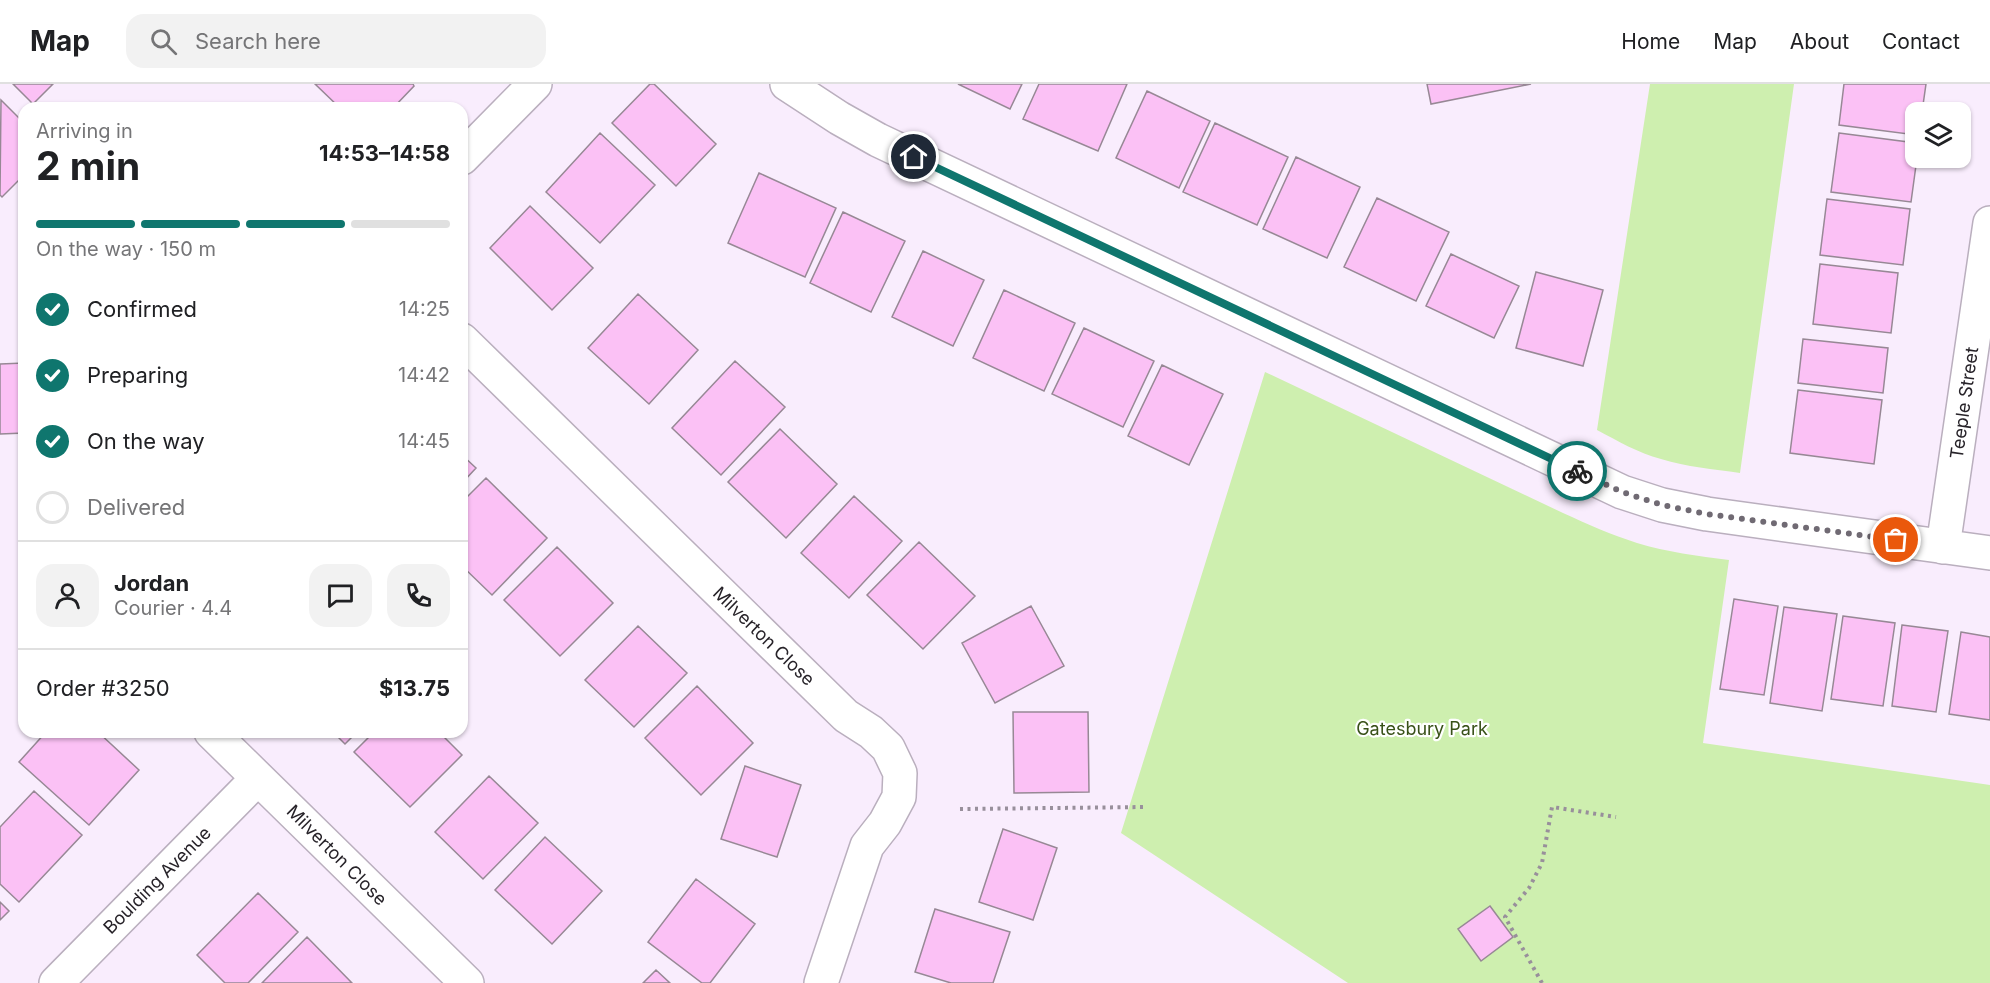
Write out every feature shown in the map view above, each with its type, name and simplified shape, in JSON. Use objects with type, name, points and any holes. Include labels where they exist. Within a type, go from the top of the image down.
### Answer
[{"type":"street","points":[[468,152],[535,84]]},
{"type":"street","points":[[787,84],[878,140],[1622,492],[1662,505],[1707,514],[1990,553]]},
{"type":"street","name":"Teeple Street","points":[[1943,547],[1990,223]]},
{"type":"street","name":"Milverton Close","points":[[468,346],[846,716],[871,732],[888,748],[900,773],[899,797],[885,823],[867,846],[821,983]]},
{"type":"street","name":"Milverton Close","points":[[216,738],[467,983]]},
{"type":"street","name":"Boulding Avenue","points":[[56,983],[258,778]]},
{"type":"path","points":[[960,809],[1147,807]]},
{"type":"path","points":[[1542,983],[1505,917],[1529,888],[1542,863],[1552,807],[1616,817]]},
{"type":"green space","points":[[1650,84],[1794,84],[1740,473],[1671,462],[1628,446],[1597,430]]},
{"type":"green space","name":"Gatesbury Park","points":[[1265,372],[1600,529],[1660,549],[1729,560],[1703,743],[1990,785],[1990,983],[1348,983],[1121,833]]},
{"type":"building","points":[[13,84],[53,84],[35,102],[31,102]]},
{"type":"building","points":[[315,84],[413,84],[414,86],[399,102],[334,102]]},
{"type":"building","points":[[650,84],[654,84],[716,144],[676,186],[612,123]]},
{"type":"building","points":[[958,84],[1022,84],[1010,109]]},
{"type":"building","points":[[1039,84],[1127,84],[1098,151],[1023,119]]},
{"type":"building","points":[[1427,84],[1531,84],[1431,104]]},
{"type":"building","points":[[1844,84],[1926,84],[1923,102],[1905,102],[1905,134],[1839,125]]},
{"type":"building","points":[[1147,91],[1210,121],[1179,188],[1116,158]]},
{"type":"building","points":[[1,100],[18,117],[18,181],[2,197],[0,195]]},
{"type":"building","points":[[1215,123],[1288,157],[1257,225],[1183,192]]},
{"type":"building","points":[[600,133],[655,185],[600,243],[546,192]]},
{"type":"building","points":[[1839,133],[1905,142],[1905,168],[1916,168],[1911,202],[1831,192]]},
{"type":"building","points":[[1296,157],[1360,187],[1327,258],[1263,229]]},
{"type":"building","points":[[759,173],[836,208],[805,277],[728,243]]},
{"type":"building","points":[[1377,198],[1449,232],[1416,301],[1344,267]]},
{"type":"building","points":[[1827,199],[1910,209],[1903,265],[1820,255]]},
{"type":"building","points":[[530,206],[593,268],[552,310],[490,248]]},
{"type":"building","points":[[843,212],[905,241],[871,312],[810,283]]},
{"type":"building","points":[[923,251],[984,280],[953,346],[892,317]]},
{"type":"building","points":[[1451,254],[1519,286],[1494,338],[1426,306]]},
{"type":"building","points":[[1820,264],[1898,273],[1891,333],[1813,324]]},
{"type":"building","points":[[1536,272],[1603,290],[1583,366],[1516,348]]},
{"type":"building","points":[[1004,290],[1075,323],[1044,391],[973,358]]},
{"type":"building","points":[[638,294],[698,350],[649,404],[588,348]]},
{"type":"building","points":[[1084,328],[1154,361],[1123,427],[1052,394]]},
{"type":"building","points":[[1803,339],[1888,348],[1883,393],[1798,383]]},
{"type":"building","points":[[735,361],[785,407],[721,475],[672,428]]},
{"type":"building","points":[[18,363],[18,433],[0,434],[0,364]]},
{"type":"building","points":[[1162,365],[1223,394],[1189,465],[1128,436]]},
{"type":"building","points":[[1798,390],[1882,400],[1874,464],[1790,453]]},
{"type":"building","points":[[780,429],[837,484],[786,538],[728,482]]},
{"type":"building","points":[[468,461],[476,468],[468,477]]},
{"type":"building","points":[[486,478],[547,538],[492,595],[468,572],[468,496]]},
{"type":"building","points":[[854,496],[902,541],[849,598],[801,553]]},
{"type":"building","points":[[919,542],[975,596],[923,649],[867,595]]},
{"type":"building","points":[[557,547],[613,603],[560,656],[504,600]]},
{"type":"building","points":[[1734,599],[1778,606],[1764,695],[1720,689]]},
{"type":"building","points":[[1031,606],[1064,666],[995,703],[962,643]]},
{"type":"building","points":[[1784,607],[1837,614],[1822,711],[1770,703]]},
{"type":"building","points":[[1843,616],[1895,623],[1883,706],[1831,699]]},
{"type":"building","points":[[1902,625],[1948,631],[1936,712],[1892,706]]},
{"type":"building","points":[[638,626],[687,673],[634,727],[585,680]]},
{"type":"building","points":[[1961,632],[1990,637],[1990,720],[1949,714]]},
{"type":"building","points":[[697,686],[753,743],[701,795],[645,738]]},
{"type":"building","points":[[1013,712],[1088,712],[1089,792],[1014,793]]},
{"type":"building","points":[[41,738],[104,738],[139,770],[89,825],[19,762]]},
{"type":"building","points":[[339,738],[351,738],[345,744]]},
{"type":"building","points":[[368,738],[445,738],[462,755],[410,807],[354,752]]},
{"type":"building","points":[[745,766],[801,785],[777,857],[721,839]]},
{"type":"building","points":[[489,776],[538,823],[483,879],[435,832]]},
{"type":"building","points":[[34,791],[82,835],[19,902],[0,884],[0,827]]},
{"type":"building","points":[[1003,829],[1057,848],[1033,920],[979,902]]},
{"type":"building","points":[[545,837],[602,891],[552,944],[495,890]]},
{"type":"building","points":[[696,879],[755,924],[710,983],[702,983],[648,942]]},
{"type":"building","points":[[258,893],[298,932],[248,983],[225,983],[197,955]]},
{"type":"building","points":[[0,902],[9,911],[0,920]]},
{"type":"building","points":[[1490,906],[1513,937],[1481,961],[1458,929]]},
{"type":"building","points":[[935,909],[1010,932],[993,983],[951,983],[915,972]]},
{"type":"building","points":[[307,937],[352,983],[262,983]]},
{"type":"building","points":[[656,970],[670,983],[643,983]]},
{"type":"way so far","points":[[1577,471],[1622,492],[1662,505],[1707,514],[1896,540]]},
{"type":"route","points":[[914,157],[1577,471]]}]
